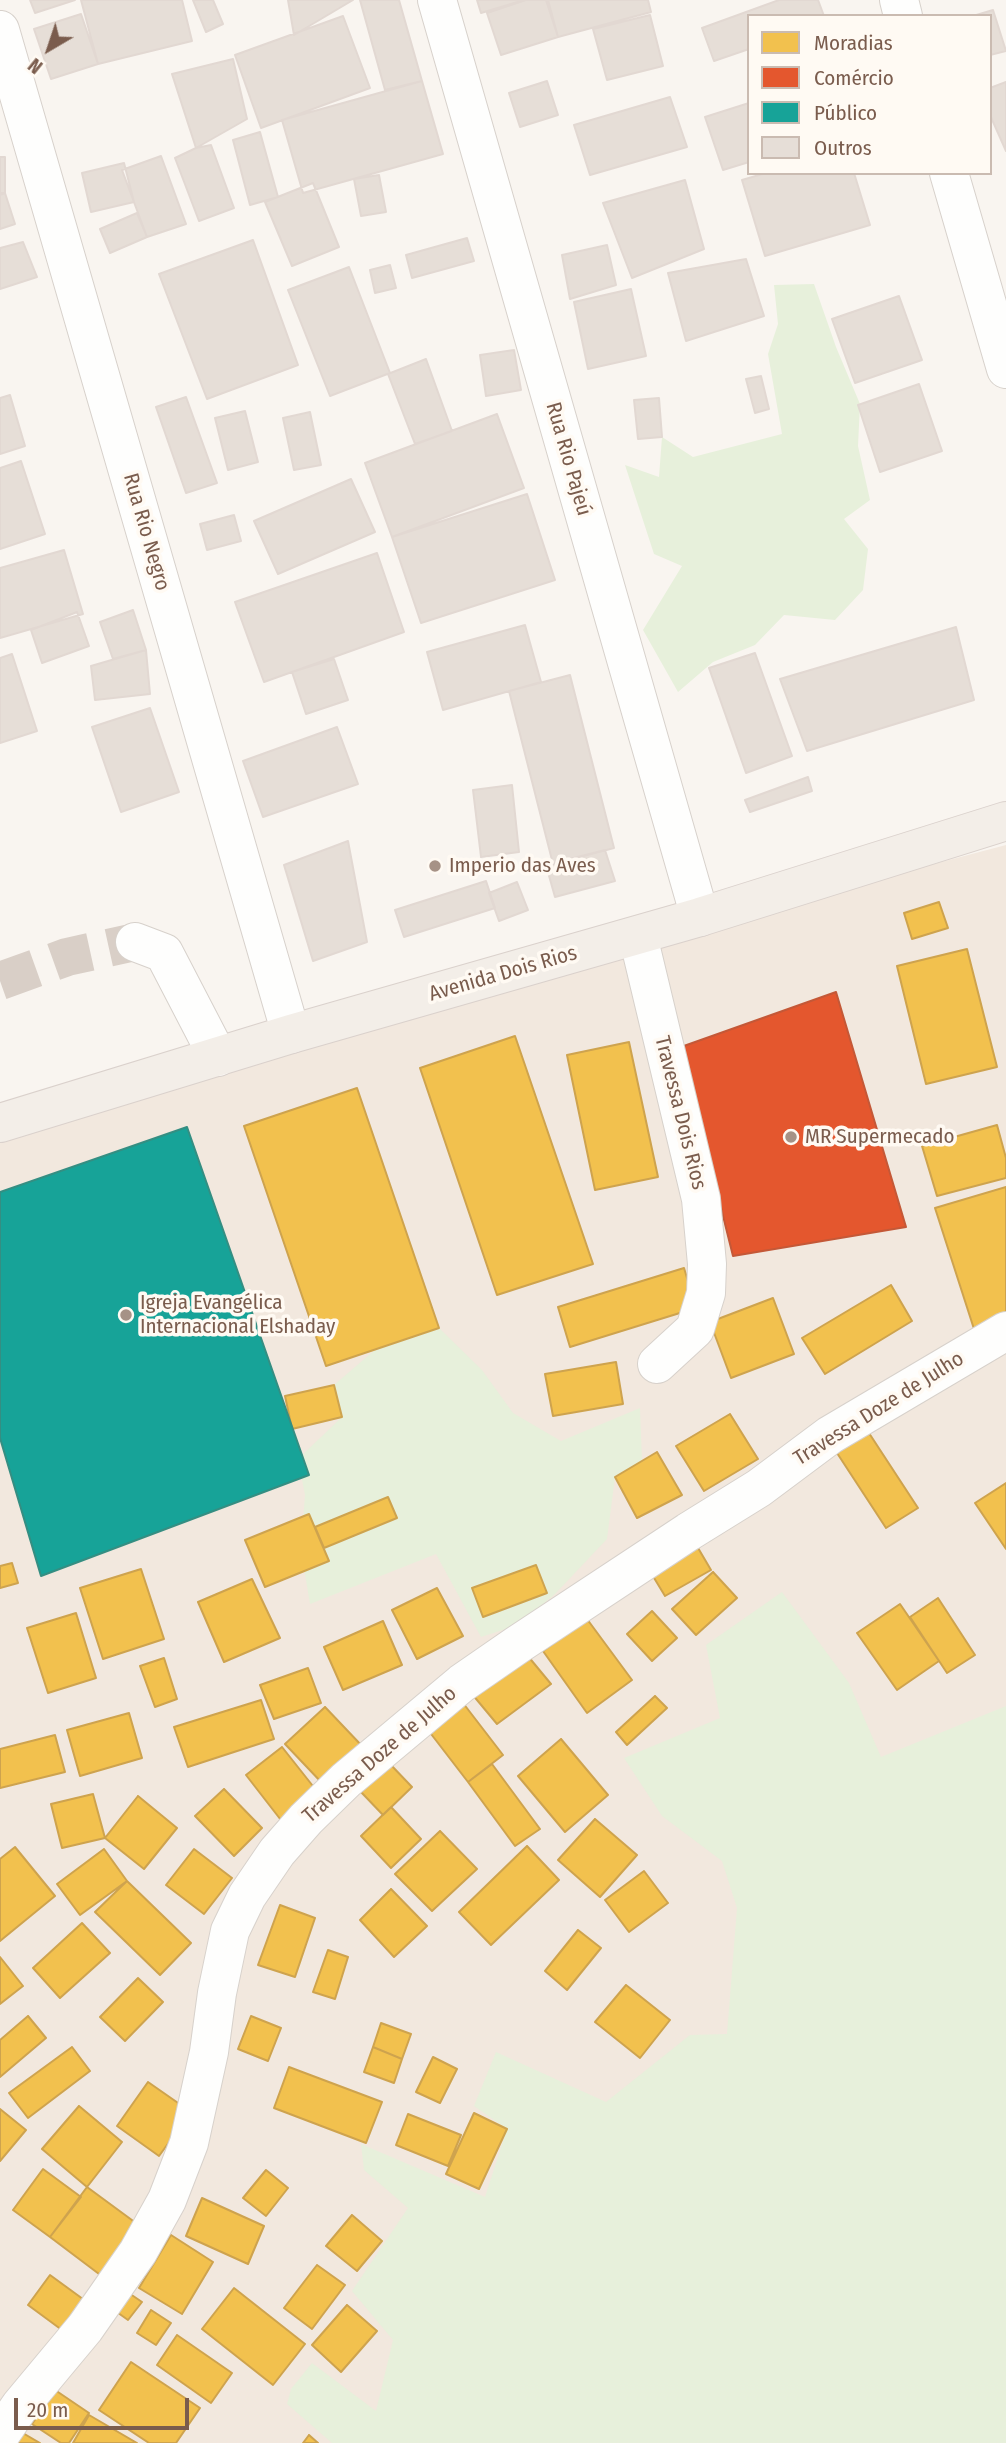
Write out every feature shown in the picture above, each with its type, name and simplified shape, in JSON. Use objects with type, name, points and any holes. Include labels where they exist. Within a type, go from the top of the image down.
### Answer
[{"type":"main road","name":"Avenida Dois Rios","points":[[0,1124],[291,1034],[700,918],[1006,821]]},
{"type":"street","name":"Rua Rio Pajeú","points":[[437,0],[700,918]]},
{"type":"street","name":"Rua Rio Negro","points":[[0,30],[291,1034]]},
{"type":"street","points":[[950,175],[1006,369]]},
{"type":"street","name":"Travessa Dois Rios","points":[[638,936],[701,1199],[707,1264],[706,1293],[695,1329],[657,1364]]},
{"type":"street","points":[[135,942],[163,953],[218,1057]]},
{"type":"street","name":"Travessa Doze de Julho","points":[[0,2435],[20,2406],[85,2328],[138,2252],[167,2200],[189,2143],[209,2052],[217,1993],[230,1931],[247,1896],[277,1852],[306,1819],[346,1780],[461,1684],[688,1532],[759,1488],[830,1435],[1006,1331]]},
{"type":"shaded area","points":[[1006,845],[1006,2443],[0,2443],[0,1110]]},
{"type":"green space","points":[[814,284],[860,404],[858,446],[870,500],[844,519],[868,549],[863,590],[835,620],[784,615],[755,645],[713,662],[678,692],[643,630],[682,566],[654,554],[625,465],[659,477],[662,437],[693,457],[782,434],[768,354],[778,324],[774,285]]},
{"type":"green space","points":[[439,1328],[482,1370],[513,1413],[561,1441],[640,1408],[642,1461],[615,1477],[607,1539],[555,1594],[518,1625],[481,1637],[436,1554],[310,1604],[301,1550],[305,1495],[298,1459],[342,1417],[334,1385],[376,1349]]},
{"type":"green space","points":[[782,1592],[849,1683],[881,1757],[1006,1706],[1006,2443],[332,2443],[287,2404],[291,2389],[312,2363],[376,2411],[393,2340],[352,2291],[408,2208],[364,2170],[361,2144],[485,2197],[507,2129],[474,2106],[496,2052],[606,2102],[690,2035],[727,2034],[737,1908],[722,1861],[662,1816],[624,1758],[720,1718],[706,1645]]},
{"type":"building: Moradias","points":[[939,902],[948,928],[912,939],[904,913]]},
{"type":"building: Moradias","points":[[967,949],[997,1067],[926,1084],[897,966]]},
{"type":"building: Moradias","points":[[515,1036],[593,1264],[497,1295],[420,1068]]},
{"type":"building: Moradias","points":[[629,1042],[658,1177],[595,1190],[567,1055]]},
{"type":"building: Moradias","points":[[357,1088],[439,1328],[326,1366],[244,1126]]},
{"type":"building: Moradias","points":[[997,1125],[1006,1158],[1006,1178],[937,1196],[922,1146]]},
{"type":"building: Moradias","points":[[1006,1187],[1006,1313],[974,1329],[935,1208]]},
{"type":"building: Moradias","points":[[684,1268],[696,1308],[570,1347],[558,1307]]},
{"type":"building: Moradias","points":[[891,1285],[912,1321],[825,1374],[802,1338]]},
{"type":"building: Moradias","points":[[773,1298],[794,1354],[731,1378],[710,1322]]},
{"type":"building: Moradias","points":[[616,1362],[623,1404],[553,1416],[545,1374]]},
{"type":"building: Moradias","points":[[334,1385],[342,1417],[292,1429],[285,1396]]},
{"type":"building: Moradias","points":[[730,1414],[758,1459],[704,1491],[676,1446]]},
{"type":"building: Moradias","points":[[867,1430],[918,1508],[886,1528],[837,1453]]},
{"type":"building: Moradias","points":[[657,1452],[682,1495],[637,1518],[615,1477]]},
{"type":"building: Moradias","points":[[1006,1483],[1006,1549],[975,1503]]},
{"type":"building: Moradias","points":[[388,1497],[397,1518],[324,1548],[315,1527]]},
{"type":"building: Moradias","points":[[309,1514],[329,1561],[265,1587],[245,1540]]},
{"type":"building: Moradias","points":[[691,1536],[711,1570],[665,1596],[645,1563]]},
{"type":"building: Moradias","points":[[12,1563],[18,1583],[0,1588],[0,1566]]},
{"type":"building: Moradias","points":[[536,1565],[547,1593],[483,1617],[472,1588]]},
{"type":"building: Moradias","points":[[141,1569],[164,1639],[103,1659],[80,1588]]},
{"type":"building: Moradias","points":[[713,1572],[737,1598],[696,1635],[672,1609]]},
{"type":"building: Moradias","points":[[252,1579],[280,1638],[224,1662],[198,1602]]},
{"type":"building: Moradias","points":[[437,1588],[463,1636],[417,1659],[392,1610]]},
{"type":"building: Moradias","points":[[938,1598],[975,1655],[947,1673],[910,1617]]},
{"type":"building: Moradias","points":[[900,1604],[939,1661],[897,1690],[857,1633]]},
{"type":"building: Moradias","points":[[652,1611],[677,1638],[652,1661],[627,1634]]},
{"type":"building: Moradias","points":[[76,1613],[96,1678],[48,1693],[27,1628]]},
{"type":"building: Moradias","points":[[587,1619],[632,1680],[587,1713],[543,1651]]},
{"type":"building: Moradias","points":[[383,1621],[402,1665],[343,1690],[324,1647]]},
{"type":"building: Moradias","points":[[527,1655],[551,1684],[497,1724],[472,1694]]},
{"type":"building: Moradias","points":[[164,1658],[177,1699],[155,1707],[140,1666]]},
{"type":"building: Moradias","points":[[308,1668],[321,1703],[274,1719],[260,1685]]},
{"type":"building: Moradias","points":[[655,1696],[667,1708],[627,1745],[616,1732]]},
{"type":"building: Moradias","points":[[261,1700],[274,1739],[188,1767],[174,1727]]},
{"type":"building: Moradias","points":[[463,1703],[503,1755],[468,1782],[428,1730]]},
{"type":"building: Moradias","points":[[325,1707],[363,1747],[323,1784],[285,1744]]},
{"type":"building: Moradias","points":[[129,1713],[142,1758],[80,1776],[67,1730]]},
{"type":"building: Moradias","points":[[55,1735],[65,1772],[0,1788],[0,1749]]},
{"type":"building: Moradias","points":[[561,1739],[608,1795],[565,1832],[518,1776]]},
{"type":"building: Moradias","points":[[282,1747],[320,1795],[284,1824],[246,1775]]},
{"type":"building: Moradias","points":[[390,1764],[412,1787],[383,1815],[361,1792]]},
{"type":"building: Moradias","points":[[492,1764],[540,1829],[515,1846],[468,1782]]},
{"type":"building: Moradias","points":[[224,1789],[262,1828],[234,1856],[195,1816]]},
{"type":"building: Moradias","points":[[93,1794],[105,1838],[62,1848],[51,1804]]},
{"type":"building: Moradias","points":[[138,1796],[177,1828],[144,1869],[105,1838]]},
{"type":"building: Moradias","points":[[391,1807],[421,1839],[391,1868],[361,1836]]},
{"type":"building: Moradias","points":[[595,1819],[637,1855],[600,1897],[558,1860]]},
{"type":"building: Moradias","points":[[440,1831],[477,1869],[432,1911],[395,1874]]},
{"type":"building: Moradias","points":[[527,1846],[559,1880],[491,1945],[459,1912]]},
{"type":"building: Moradias","points":[[15,1847],[55,1896],[0,1941],[0,1859]]},
{"type":"building: Moradias","points":[[104,1849],[127,1881],[80,1915],[57,1884]]},
{"type":"building: Moradias","points":[[194,1849],[232,1878],[204,1914],[166,1885]]},
{"type":"building: Moradias","points":[[644,1871],[668,1903],[629,1932],[605,1900]]},
{"type":"building: Moradias","points":[[127,1881],[191,1943],[160,1975],[95,1912]]},
{"type":"building: Moradias","points":[[391,1889],[427,1926],[394,1957],[360,1920]]},
{"type":"building: Moradias","points":[[280,1905],[315,1918],[295,1977],[258,1965]]},
{"type":"building: Moradias","points":[[82,1923],[110,1953],[60,1998],[33,1968]]},
{"type":"building: Moradias","points":[[578,1930],[601,1948],[567,1990],[545,1971]]},
{"type":"building: Moradias","points":[[328,1950],[348,1957],[335,1999],[313,1992]]},
{"type":"building: Moradias","points":[[0,1957],[23,1986],[0,2004]]},
{"type":"building: Moradias","points":[[138,1978],[163,2002],[125,2041],[100,2017]]},
{"type":"building: Moradias","points":[[626,1985],[670,2020],[640,2058],[595,2022]]},
{"type":"building: Moradias","points":[[28,2016],[46,2038],[0,2077],[0,2040]]},
{"type":"building: Moradias","points":[[251,2016],[281,2028],[268,2061],[238,2049]]},
{"type":"building: Moradias","points":[[381,2023],[411,2034],[402,2059],[373,2047]]},
{"type":"building: Moradias","points":[[72,2047],[90,2071],[28,2118],[9,2093]]},
{"type":"building: Moradias","points":[[373,2047],[402,2059],[394,2083],[364,2072]]},
{"type":"building: Moradias","points":[[433,2057],[457,2069],[440,2103],[416,2092]]},
{"type":"building: Moradias","points":[[289,2067],[382,2102],[366,2143],[274,2108]]},
{"type":"building: Moradias","points":[[148,2082],[191,2112],[159,2156],[117,2126]]},
{"type":"building: Moradias","points":[[79,2106],[122,2142],[87,2187],[42,2149]]},
{"type":"building: Moradias","points":[[0,2109],[26,2130],[0,2161]]},
{"type":"building: Moradias","points":[[474,2113],[507,2129],[479,2189],[446,2174]]},
{"type":"building: Moradias","points":[[408,2114],[461,2135],[448,2166],[396,2145]]},
{"type":"building: Moradias","points":[[43,2169],[81,2197],[50,2237],[13,2210]]},
{"type":"building: Moradias","points":[[266,2170],[288,2188],[266,2216],[243,2198]]},
{"type":"building: Moradias","points":[[87,2187],[140,2226],[103,2277],[50,2237]]},
{"type":"building: Moradias","points":[[202,2198],[264,2226],[248,2264],[186,2236]]},
{"type":"building: Moradias","points":[[352,2215],[382,2241],[357,2271],[326,2246]]},
{"type":"building: Moradias","points":[[171,2235],[213,2262],[182,2314],[139,2288]]},
{"type":"building: Moradias","points":[[317,2265],[345,2285],[312,2329],[284,2308]]},
{"type":"building: Moradias","points":[[50,2275],[87,2302],[66,2333],[28,2305]]},
{"type":"building: Moradias","points":[[120,2287],[142,2302],[128,2320],[107,2305]]},
{"type":"building: Moradias","points":[[234,2288],[305,2344],[273,2385],[202,2329]]},
{"type":"building: Moradias","points":[[347,2305],[377,2331],[341,2372],[312,2345]]},
{"type":"building: Moradias","points":[[151,2310],[171,2323],[156,2345],[137,2333]]},
{"type":"building: Moradias","points":[[177,2335],[232,2373],[211,2403],[157,2365]]},
{"type":"building: Moradias","points":[[131,2362],[200,2408],[176,2443],[149,2443],[99,2410]]},
{"type":"building: Moradias","points":[[55,2390],[89,2413],[69,2443],[61,2443],[32,2424]]},
{"type":"building: Moradias","points":[[89,2415],[137,2443],[73,2443]]},
{"type":"building: Moradias","points":[[9,2425],[40,2443],[0,2443]]},
{"type":"building: Moradias","points":[[309,2435],[318,2443],[303,2443]]},
{"type":"building: Comércio","name":"MR Supermecado","points":[[836,992],[906,1227],[733,1256],[681,1047]]},
{"type":"building: Público","name":"Igreja Evangélica Internacional Elshaday","points":[[187,1127],[309,1475],[41,1576],[0,1438],[0,1192]]},
{"type":"building: Outros","points":[[30,0],[75,0],[35,13]]},
{"type":"building: Outros","points":[[81,0],[182,0],[192,41],[98,64]]},
{"type":"building: Outros","points":[[193,0],[213,0],[223,24],[206,32]]},
{"type":"building: Outros","points":[[288,0],[353,0],[294,35]]},
{"type":"building: Outros","points":[[360,0],[399,0],[422,81],[385,90]]},
{"type":"building: Outros","points":[[477,0],[524,0],[481,13]]},
{"type":"building: Outros","points":[[526,0],[546,0],[558,37],[501,55],[487,13]]},
{"type":"building: Outros","points":[[548,0],[648,0],[651,12],[558,37]]},
{"type":"building: Outros","points":[[779,0],[818,0],[823,14],[747,14],[747,50],[714,61],[702,28]]},
{"type":"building: Outros","points":[[993,10],[1006,51],[992,54],[992,14],[980,14]]},
{"type":"building: Outros","points":[[81,14],[98,64],[51,79],[34,29]]},
{"type":"building: Outros","points":[[650,15],[663,66],[607,80],[593,29]]},
{"type":"building: Outros","points":[[343,16],[370,88],[261,128],[235,55]]},
{"type":"building: Outros","points":[[233,59],[247,119],[196,148],[172,74]]},
{"type":"building: Outros","points":[[422,81],[443,154],[303,193],[282,120]]},
{"type":"building: Outros","points":[[547,81],[558,115],[520,127],[509,93]]},
{"type":"building: Outros","points":[[1006,82],[1006,151],[992,120],[992,87]]},
{"type":"building: Outros","points":[[670,97],[687,147],[590,175],[574,125]]},
{"type":"building: Outros","points":[[747,104],[747,163],[723,170],[705,117]]},
{"type":"building: Outros","points":[[260,132],[278,197],[250,205],[233,140]]},
{"type":"building: Outros","points":[[211,145],[234,208],[199,221],[175,158],[196,148]]},
{"type":"building: Outros","points":[[161,156],[186,224],[147,237],[122,170]]},
{"type":"building: Outros","points":[[0,157],[5,157],[5,193],[0,193]]},
{"type":"building: Outros","points":[[124,163],[134,202],[91,212],[82,173]]},
{"type":"building: Outros","points":[[379,175],[386,212],[361,216],[354,179]]},
{"type":"building: Outros","points":[[759,175],[855,175],[870,225],[765,256],[742,180]]},
{"type":"building: Outros","points":[[685,180],[704,249],[632,278],[603,203]]},
{"type":"building: Outros","points":[[313,183],[339,247],[292,266],[265,202]]},
{"type":"building: Outros","points":[[5,193],[15,224],[0,229],[0,195]]},
{"type":"building: Outros","points":[[137,213],[147,237],[110,253],[100,229]]},
{"type":"building: Outros","points":[[467,238],[474,261],[412,278],[406,255]]},
{"type":"building: Outros","points":[[253,240],[298,365],[207,399],[159,274]]},
{"type":"building: Outros","points":[[23,242],[37,277],[0,289],[0,248]]},
{"type":"building: Outros","points":[[607,245],[616,285],[570,299],[562,255]]},
{"type":"building: Outros","points":[[746,259],[764,316],[686,341],[668,273]]},
{"type":"building: Outros","points":[[390,265],[396,288],[375,293],[370,270]]},
{"type":"building: Outros","points":[[349,267],[390,373],[330,396],[288,290]]},
{"type":"building: Outros","points":[[631,289],[646,356],[588,369],[574,302]]},
{"type":"building: Outros","points":[[899,296],[922,360],[855,383],[832,319]]},
{"type":"building: Outros","points":[[514,350],[521,390],[486,396],[480,355]]},
{"type":"building: Outros","points":[[426,359],[452,431],[415,444],[388,374]]},
{"type":"building: Outros","points":[[761,376],[769,409],[755,413],[746,379]]},
{"type":"building: Outros","points":[[919,384],[942,451],[880,472],[858,405]]},
{"type":"building: Outros","points":[[10,395],[25,446],[0,454],[0,398]]},
{"type":"building: Outros","points":[[186,397],[217,483],[186,493],[156,407]]},
{"type":"building: Outros","points":[[659,398],[662,437],[638,439],[634,400]]},
{"type":"building: Outros","points":[[245,411],[258,462],[228,470],[215,418]]},
{"type":"building: Outros","points":[[310,412],[321,465],[294,470],[283,418]]},
{"type":"building: Outros","points":[[497,414],[524,488],[392,537],[365,463]]},
{"type":"building: Outros","points":[[21,461],[45,534],[0,549],[0,468]]},
{"type":"building: Outros","points":[[351,479],[375,532],[278,574],[254,521]]},
{"type":"building: Outros","points":[[527,494],[555,580],[421,623],[392,537]]},
{"type":"building: Outros","points":[[234,515],[241,541],[207,550],[200,524]]},
{"type":"building: Outros","points":[[64,550],[83,614],[0,638],[0,568]]},
{"type":"building: Outros","points":[[377,553],[404,632],[264,682],[235,602]]},
{"type":"building: Outros","points":[[133,610],[146,650],[113,659],[100,622]]},
{"type":"building: Outros","points":[[77,612],[89,646],[42,663],[31,630]]},
{"type":"building: Outros","points":[[525,625],[541,682],[443,710],[427,652]]},
{"type":"building: Outros","points":[[956,627],[974,700],[807,751],[780,679]]},
{"type":"building: Outros","points":[[146,650],[150,694],[95,700],[91,666]]},
{"type":"building: Outros","points":[[755,653],[792,756],[746,773],[709,668]]},
{"type":"building: Outros","points":[[12,654],[37,731],[0,743],[0,658]]},
{"type":"building: Outros","points":[[334,659],[348,700],[306,714],[292,672]]},
{"type":"building: Outros","points":[[570,675],[614,848],[553,864],[509,691]]},
{"type":"building: Outros","points":[[150,708],[179,792],[121,812],[92,727]]},
{"type":"building: Outros","points":[[337,727],[358,784],[263,817],[243,761]]},
{"type":"building: Outros","points":[[808,777],[812,791],[750,812],[745,800]]},
{"type":"building: Outros","points":[[512,785],[519,852],[481,857],[473,790]]},
{"type":"building: Outros","points":[[348,841],[367,942],[313,961],[284,865]]},
{"type":"building: Outros","points":[[605,850],[615,881],[555,897],[546,865]]},
{"type":"building: Outros","points":[[486,881],[495,908],[404,937],[395,910]]},
{"type":"building: Outros","points":[[517,882],[528,910],[499,921],[489,893]]},
{"type":"tunnel","points":[[0,981],[67,957],[135,942]]},
{"type":"place","name":"Imperio das Aves","points":[[435,866]]},
{"type":"place","name":"MR Supermecado","points":[[791,1137]]},
{"type":"place","name":"Igreja Evangélica Internacional Elshaday","points":[[126,1315]]}]
